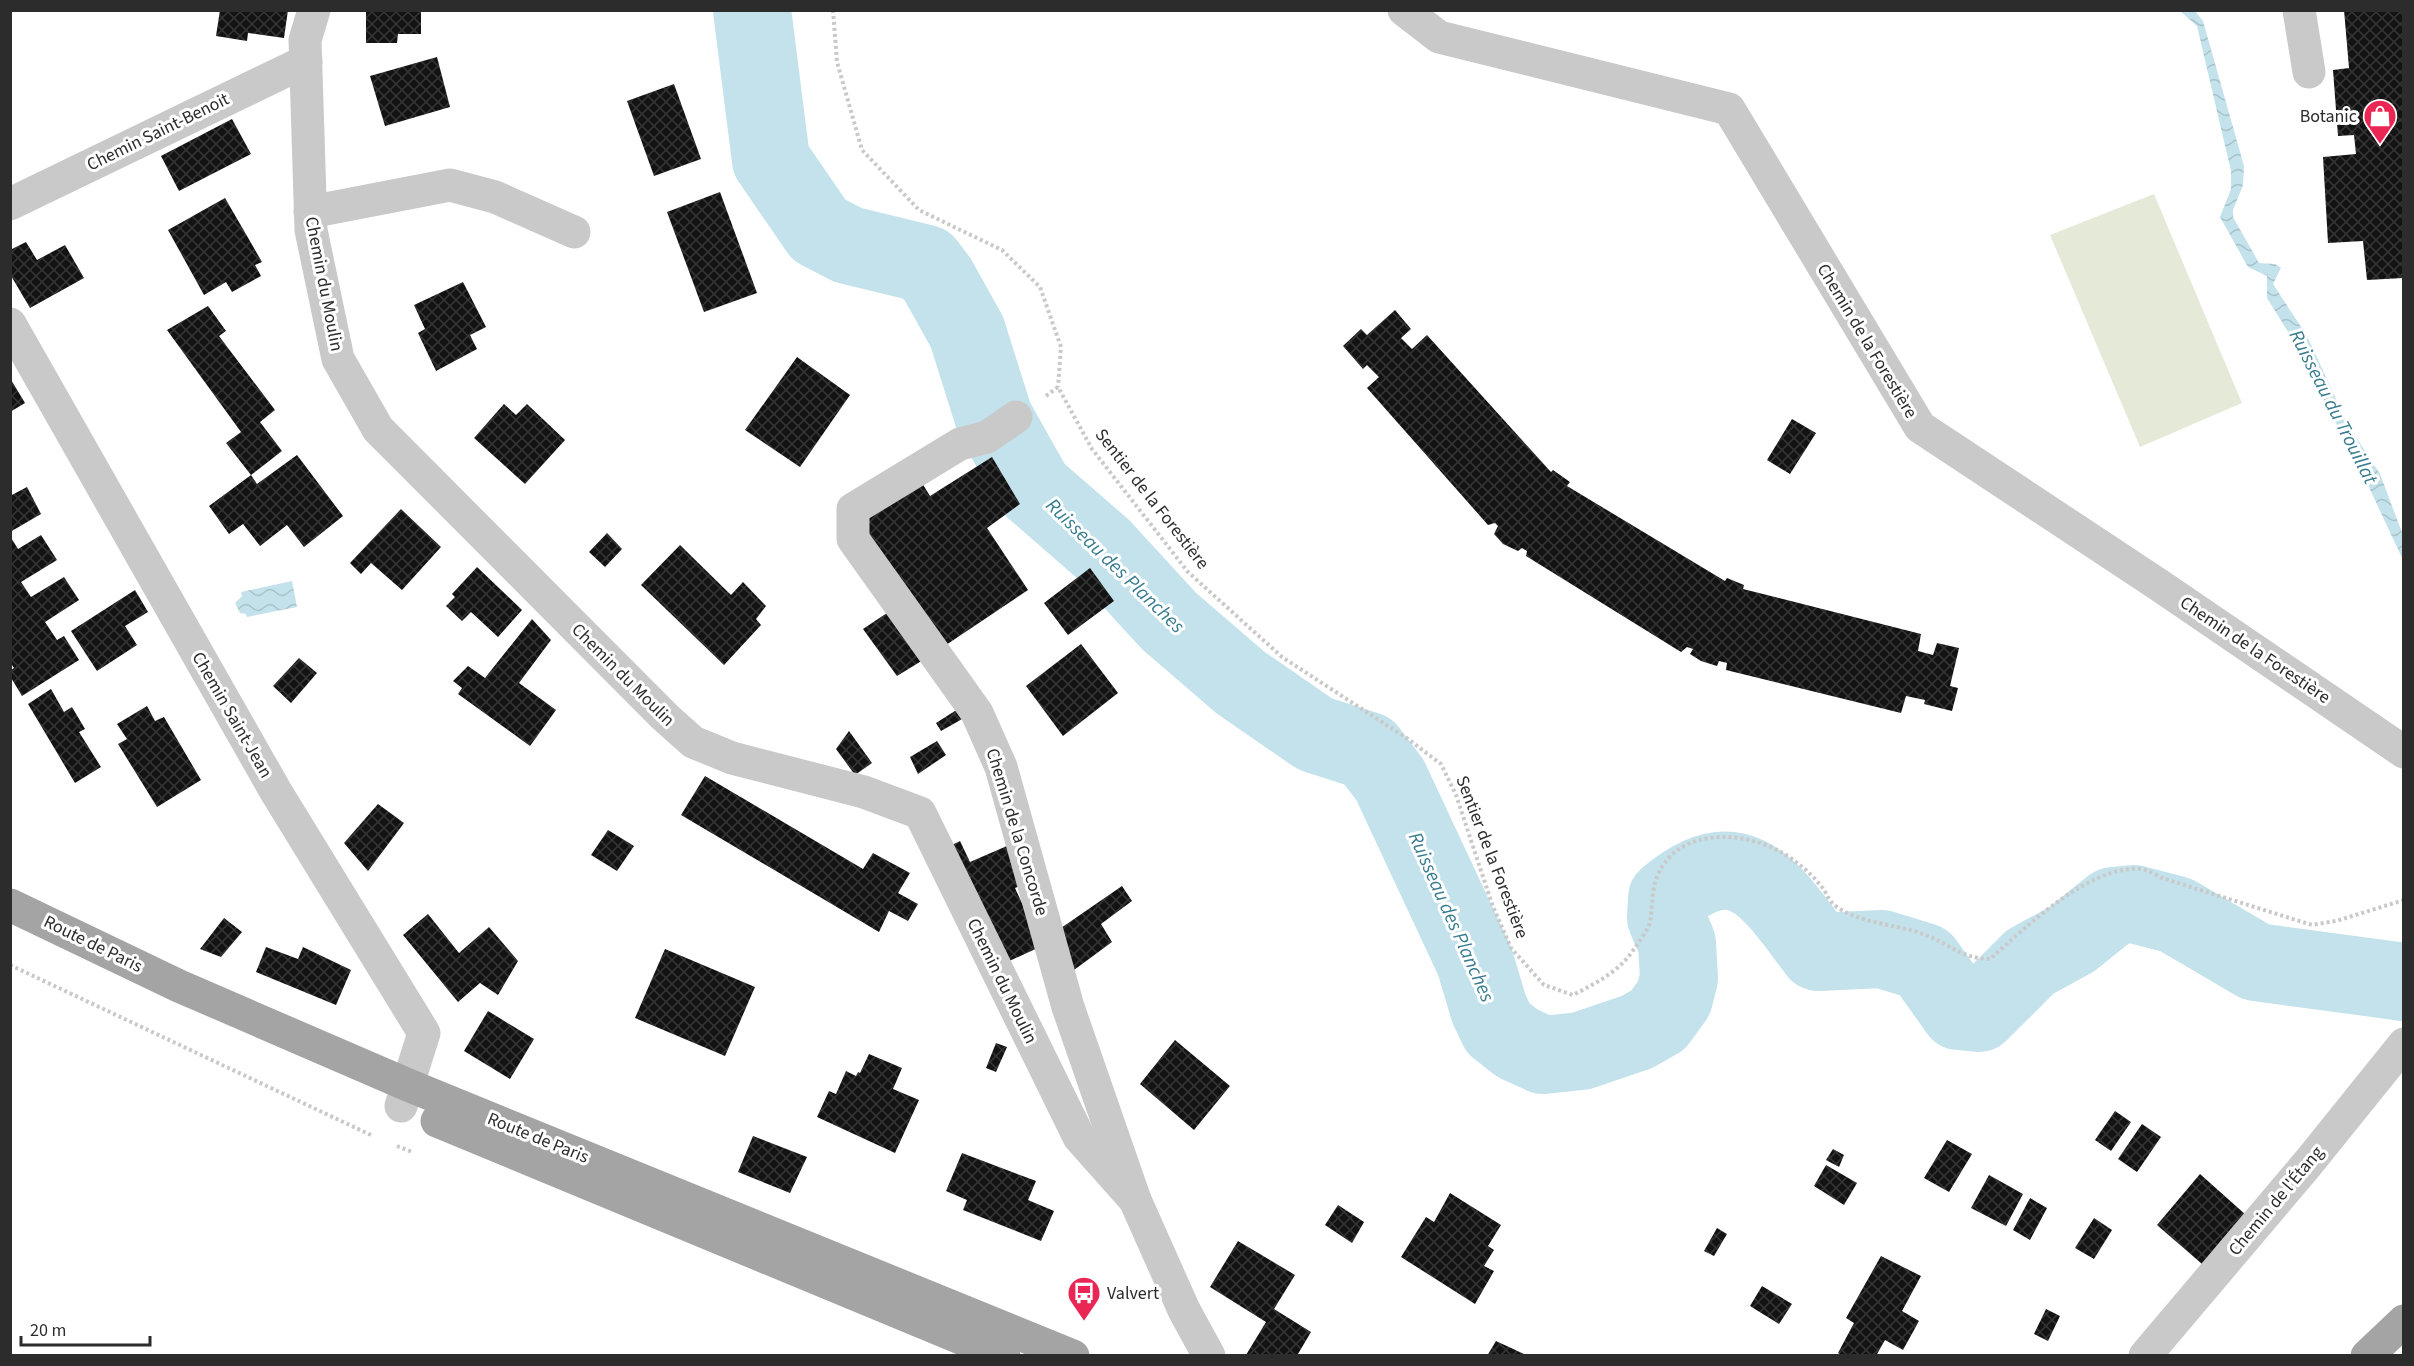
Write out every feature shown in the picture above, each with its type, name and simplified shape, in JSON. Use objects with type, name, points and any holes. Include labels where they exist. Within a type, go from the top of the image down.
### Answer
[{"type":"main road","name":"Route de Paris","points":[[10,905],[404,1096],[1073,1356]]},
{"type":"main road","name":"Route de Paris","points":[[10,923],[1004,1356]]},
{"type":"main road","points":[[2367,1356],[2403,1321]]},
{"type":"street","name":"Chemin du Moulin","points":[[314,10],[305,40],[311,230],[338,359],[378,429],[664,717],[693,742],[732,758],[864,792],[920,813],[1080,1137],[1135,1200]]},
{"type":"street","name":"Chemin de la Forestière","points":[[1404,10],[1439,37],[1729,109],[1920,428],[2159,585],[2403,752]]},
{"type":"street","points":[[2299,10],[2309,72]]},
{"type":"street","name":"Chemin Saint-Benoit","points":[[10,204],[306,61]]},
{"type":"street","points":[[310,212],[450,185],[495,197],[574,232]]},
{"type":"street","name":"Chemin Saint-Jean","points":[[10,324],[275,790],[424,1033],[404,1096]]},
{"type":"street","name":"Chemin de la Concorde","points":[[1016,417],[987,437],[960,444],[853,508],[853,539],[977,713],[996,756],[1068,1007],[1135,1200],[1184,1310],[1209,1356]]},
{"type":"street","name":"Chemin de l'Étang","points":[[2145,1356],[2287,1189],[2403,1044]]},
{"type":"path","points":[[833,10],[837,62],[862,150],[919,210],[1002,250],[1040,287],[1061,347],[1058,387],[1016,417]]},
{"type":"path","name":"Sentier de la Forestière","points":[[1058,387],[1092,449],[1188,572],[1282,657],[1408,739],[1441,764],[1456,795],[1492,904],[1512,948],[1544,985],[1573,995],[1608,977],[1634,951],[1650,923],[1651,894],[1658,874],[1669,858],[1686,844],[1722,836],[1746,837],[1784,853],[1822,886],[1829,901],[1858,919],[1926,935],[1965,957],[1978,959],[1990,959],[2079,888],[2098,878],[2122,871],[2143,869],[2162,878],[2312,925],[2336,921],[2403,900]]},
{"type":"green space","points":[[2154,194],[2242,403],[2140,447],[2050,235]]},
{"type":"water","name":"Ruisseau du Trouillat","points":[[2180,11],[2195,11],[2203,21],[2244,166],[2243,185],[2233,210],[2233,217],[2259,263],[2275,264],[2281,268],[2273,284],[2307,336],[2348,425],[2380,474],[2403,535],[2403,560],[2359,466],[2321,395],[2310,367],[2267,298],[2267,276],[2248,267],[2220,217],[2231,189],[2231,171],[2197,26]]},
{"type":"water","points":[[292,581],[297,607],[247,617],[246,614],[240,613],[235,603],[242,596],[241,592]]},
{"type":"building","points":[[220,10],[288,10],[284,38],[248,33],[247,41],[216,36]]},
{"type":"building","points":[[366,10],[421,10],[421,34],[398,34],[397,43],[366,43]]},
{"type":"building","name":"Botanic","points":[[2344,10],[2403,10],[2403,278],[2367,280],[2363,241],[2328,243],[2323,157],[2356,154],[2354,135],[2338,136],[2333,70],[2349,68]]},
{"type":"building","points":[[437,57],[450,107],[385,126],[370,76]]},
{"type":"building","points":[[674,84],[701,159],[654,176],[627,101]]},
{"type":"building","points":[[232,119],[251,154],[179,191],[161,156]]},
{"type":"building","points":[[720,192],[757,293],[704,312],[667,212]]},
{"type":"building","points":[[225,198],[262,262],[255,265],[261,276],[232,292],[226,282],[204,295],[168,230]]},
{"type":"building","points":[[26,242],[37,260],[65,245],[84,278],[30,308],[10,274],[10,250]]},
{"type":"building","points":[[463,282],[486,327],[470,335],[477,349],[436,371],[418,333],[425,329],[414,305]]},
{"type":"building","points":[[208,306],[226,331],[219,336],[275,410],[260,422],[282,451],[251,475],[226,443],[241,432],[167,330]]},
{"type":"building","points":[[1395,310],[1411,329],[1401,338],[1412,349],[1427,335],[1551,472],[1553,470],[1570,482],[1567,486],[1725,581],[1727,578],[1744,585],[1743,589],[1921,634],[1918,651],[1933,655],[1937,643],[1959,648],[1950,686],[1958,688],[1952,711],[1924,704],[1925,700],[1906,696],[1901,713],[1726,670],[1727,663],[1719,661],[1717,666],[1701,661],[1690,654],[1693,649],[1687,647],[1681,652],[1526,556],[1527,551],[1522,548],[1518,551],[1503,544],[1494,534],[1498,526],[1495,523],[1488,525],[1367,388],[1379,377],[1367,365],[1363,369],[1343,346],[1361,329],[1367,335]]},
{"type":"building","points":[[797,357],[850,395],[800,467],[745,430]]},
{"type":"building","points":[[10,378],[25,403],[10,412]]},
{"type":"building","points":[[504,404],[516,415],[527,404],[565,440],[525,484],[474,438]]},
{"type":"building","points":[[1792,419],[1816,433],[1790,474],[1767,460]]},
{"type":"building","points":[[297,455],[343,516],[304,547],[287,525],[260,546],[243,524],[229,534],[209,506],[251,475],[257,484]]},
{"type":"building","points":[[992,457],[1020,504],[987,528],[1028,590],[943,647],[860,534],[863,516],[919,478],[930,496]]},
{"type":"building","points":[[27,487],[41,514],[10,532],[10,496]]},
{"type":"building","points":[[401,509],[441,547],[402,590],[371,563],[361,574],[350,563]]},
{"type":"building","points":[[607,533],[622,549],[605,567],[589,552]]},
{"type":"building","points":[[41,535],[57,560],[21,582],[31,597],[64,577],[79,600],[45,622],[57,640],[64,636],[79,660],[22,696],[10,676],[10,671],[14,668],[10,662],[10,536],[18,549]]},
{"type":"building","points":[[680,545],[731,595],[743,582],[766,606],[756,619],[761,625],[724,665],[641,585]]},
{"type":"building","points":[[477,567],[522,610],[498,637],[471,612],[462,621],[446,606],[455,597],[452,594]]},
{"type":"building","points":[[1090,568],[1114,601],[1068,635],[1044,603]]},
{"type":"building","points":[[135,590],[148,612],[125,626],[137,645],[97,671],[71,631]]},
{"type":"building","points":[[890,611],[923,660],[897,676],[863,629]]},
{"type":"building","points":[[532,619],[551,640],[519,683],[556,710],[530,746],[458,694],[462,688],[453,681],[468,666],[485,678]]},
{"type":"building","points":[[1081,644],[1118,693],[1063,736],[1026,686]]},
{"type":"building","points":[[299,658],[317,673],[291,703],[273,686]]},
{"type":"building","points":[[51,689],[64,712],[72,707],[85,729],[79,732],[101,767],[75,783],[28,704]]},
{"type":"building","points":[[147,706],[155,721],[164,717],[201,780],[157,807],[118,744],[127,739],[117,724]]},
{"type":"building","points":[[958,709],[964,718],[941,731],[936,723]]},
{"type":"building","points":[[849,731],[872,763],[855,775],[836,749]]},
{"type":"building","points":[[937,741],[946,755],[918,774],[910,757]]},
{"type":"building","points":[[705,776],[863,869],[873,853],[910,873],[898,893],[918,904],[908,921],[889,911],[879,932],[681,815]]},
{"type":"building","points":[[378,804],[404,823],[368,871],[344,843]]},
{"type":"building","points":[[608,830],[634,846],[617,871],[591,855]]},
{"type":"building","points":[[960,841],[970,862],[1016,842],[1029,882],[1015,888],[1042,946],[1007,962],[952,845]]},
{"type":"building","points":[[1122,886],[1132,901],[1101,924],[1112,942],[1074,970],[1061,928]]},
{"type":"building","points":[[428,914],[459,953],[489,927],[518,961],[498,995],[480,983],[458,1002],[403,935]]},
{"type":"building","points":[[224,918],[242,932],[221,957],[200,949]]},
{"type":"building","points":[[266,947],[298,959],[303,947],[351,970],[336,1005],[256,972]]},
{"type":"building","points":[[665,949],[755,987],[725,1056],[635,1018]]},
{"type":"building","points":[[488,1011],[534,1039],[510,1079],[464,1051]]},
{"type":"building","points":[[1175,1040],[1230,1086],[1194,1130],[1140,1084]]},
{"type":"building","points":[[996,1043],[1007,1047],[996,1072],[986,1068]]},
{"type":"building","points":[[869,1054],[902,1068],[893,1089],[919,1100],[895,1153],[817,1117],[829,1091],[836,1094],[846,1071],[856,1076],[858,1072],[860,1073]]},
{"type":"building","points":[[2115,1111],[2131,1122],[2111,1151],[2095,1140]]},
{"type":"building","points":[[2142,1124],[2161,1137],[2137,1172],[2118,1159]]},
{"type":"building","points":[[753,1136],[807,1157],[790,1193],[738,1172]]},
{"type":"building","points":[[1947,1140],[1972,1154],[1949,1192],[1924,1178]]},
{"type":"building","points":[[1833,1149],[1844,1155],[1839,1167],[1826,1160]]},
{"type":"building","points":[[962,1153],[1036,1181],[1028,1200],[1054,1211],[1041,1241],[963,1210],[967,1200],[946,1191]]},
{"type":"building","points":[[1826,1165],[1857,1183],[1844,1205],[1814,1186]]},
{"type":"building","points":[[2200,1174],[2246,1215],[2202,1264],[2157,1225]]},
{"type":"building","points":[[1989,1175],[2023,1194],[2006,1226],[1971,1208]]},
{"type":"building","points":[[1450,1193],[1501,1225],[1488,1246],[1494,1250],[1484,1266],[1494,1271],[1475,1304],[1401,1257],[1426,1217],[1434,1222]]},
{"type":"building","points":[[2030,1198],[2047,1208],[2030,1240],[2013,1230]]},
{"type":"building","points":[[1338,1205],[1364,1222],[1352,1243],[1325,1225]]},
{"type":"building","points":[[2094,1218],[2112,1230],[2094,1259],[2075,1248]]},
{"type":"building","points":[[1717,1228],[1727,1234],[1714,1256],[1704,1251]]},
{"type":"building","points":[[1238,1241],[1295,1275],[1274,1309],[1311,1332],[1298,1354],[1300,1356],[1246,1355],[1266,1322],[1210,1287]]},
{"type":"building","points":[[1881,1256],[1921,1276],[1902,1311],[1919,1321],[1903,1350],[1885,1340],[1876,1356],[1843,1356],[1838,1353],[1854,1323],[1846,1318]]},
{"type":"building","points":[[1762,1286],[1792,1304],[1779,1324],[1750,1306]]},
{"type":"building","points":[[2046,1309],[2060,1316],[2048,1341],[2034,1334]]},
{"type":"building","points":[[1496,1341],[1524,1354],[1487,1356]]},
{"type":"waterway","name":"Ruisseau des Planches","points":[[752,10],[771,160],[819,230],[848,245],[926,264],[938,280],[967,332],[994,418],[1034,489],[1103,549],[1169,621],[1241,683],[1315,734],[1368,751],[1390,780],[1475,962],[1489,1009],[1498,1028],[1517,1043],[1543,1055],[1581,1051],[1637,1032],[1658,1020],[1674,998],[1679,978],[1677,943],[1666,918],[1667,898],[1693,880],[1715,872],[1735,872],[1753,879],[1770,892],[1818,952],[1882,949],[1924,962],[1959,1011],[1979,1013],[2030,962],[2072,939],[2113,906],[2134,904],[2176,915],[2256,962],[2404,982]]},
{"type":"place","name":"Botanic","points":[[2380,145]]},
{"type":"place","name":"Valvert","points":[[1084,1322]]}]
